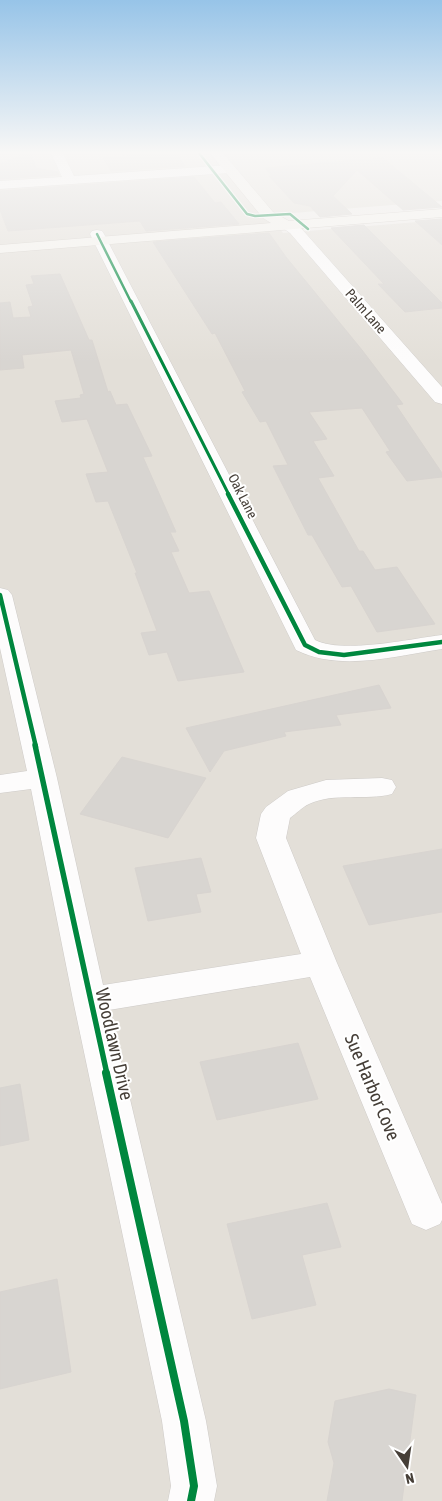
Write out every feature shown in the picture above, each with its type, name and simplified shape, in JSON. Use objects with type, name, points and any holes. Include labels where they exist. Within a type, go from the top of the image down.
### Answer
[{"type":"street","points":[[0,249],[99,238],[281,223]]},
{"type":"street","name":"Palm Lane","points":[[282,223],[295,230],[442,398]]},
{"type":"street","points":[[0,241],[99,238]]},
{"type":"street","name":"Oak Lane","points":[[99,238],[305,645],[319,652],[344,655],[442,642]]},
{"type":"street","name":"Woodlawn Drive","points":[[0,595],[43,778],[90,1000],[184,1421],[194,1486],[191,1501]]},
{"type":"street","points":[[0,784],[43,778]]},
{"type":"street","name":"Sue Harbor Cove","points":[[382,787],[326,789],[298,798],[276,814],[271,838],[426,1212]]},
{"type":"street","points":[[90,1000],[321,962]]},
{"type":"shaded area","points":[[0,223],[275,223],[283,233],[405,223],[442,223],[442,1501],[0,1501]]},
{"type":"building","points":[[5,223],[113,223],[8,231]]},
{"type":"building","points":[[141,223],[239,224],[146,231]]},
{"type":"building","points":[[417,223],[442,223],[442,245]]},
{"type":"building","points":[[364,225],[442,303],[442,308],[405,312],[378,284],[384,284],[331,228]]},
{"type":"building","points":[[269,233],[403,404],[396,405],[442,473],[442,477],[407,481],[386,452],[390,451],[362,408],[309,412],[327,439],[313,441],[334,476],[318,478],[359,551],[363,551],[375,570],[397,567],[435,624],[377,632],[351,586],[342,587],[312,535],[308,535],[273,466],[288,465],[266,421],[260,422],[242,392],[245,391],[215,333],[212,334],[153,242]]},
{"type":"building","points":[[60,274],[89,340],[92,340],[108,392],[110,391],[116,405],[127,404],[152,456],[143,457],[176,532],[170,532],[179,551],[171,552],[189,593],[209,591],[244,672],[178,681],[167,652],[149,655],[141,633],[157,631],[135,573],[137,573],[108,501],[96,502],[86,474],[108,472],[87,419],[62,422],[55,401],[81,398],[80,395],[84,394],[71,350],[22,355],[24,368],[0,370],[0,303],[10,302],[13,318],[31,317],[28,307],[33,306],[26,285],[34,284],[31,276]]},
{"type":"building","points":[[379,685],[391,708],[336,715],[341,725],[284,732],[286,736],[224,751],[210,772],[186,728]]},
{"type":"building","points":[[122,757],[206,778],[168,838],[80,814]]},
{"type":"building","points":[[442,849],[442,912],[369,925],[343,866]]},
{"type":"building","points":[[201,858],[211,892],[196,894],[201,912],[148,921],[135,868]]},
{"type":"building","points":[[298,1043],[318,1099],[217,1120],[200,1062]]},
{"type":"building","points":[[20,1084],[29,1140],[0,1146],[0,1088]]},
{"type":"building","points":[[327,1203],[341,1247],[302,1255],[316,1305],[252,1319],[227,1224]]},
{"type":"building","points":[[57,1279],[71,1372],[0,1389],[0,1292]]},
{"type":"building","points":[[389,1389],[416,1395],[402,1501],[327,1501],[334,1463],[328,1442],[335,1401]]},
{"type":"cycle path","points":[[301,223],[308,229]]},
{"type":"cycle path","points":[[97,234],[305,645],[319,652],[344,655],[442,642]]},
{"type":"cycle path","points":[[0,595],[43,778],[90,1000],[184,1421],[194,1486],[191,1501]]}]
